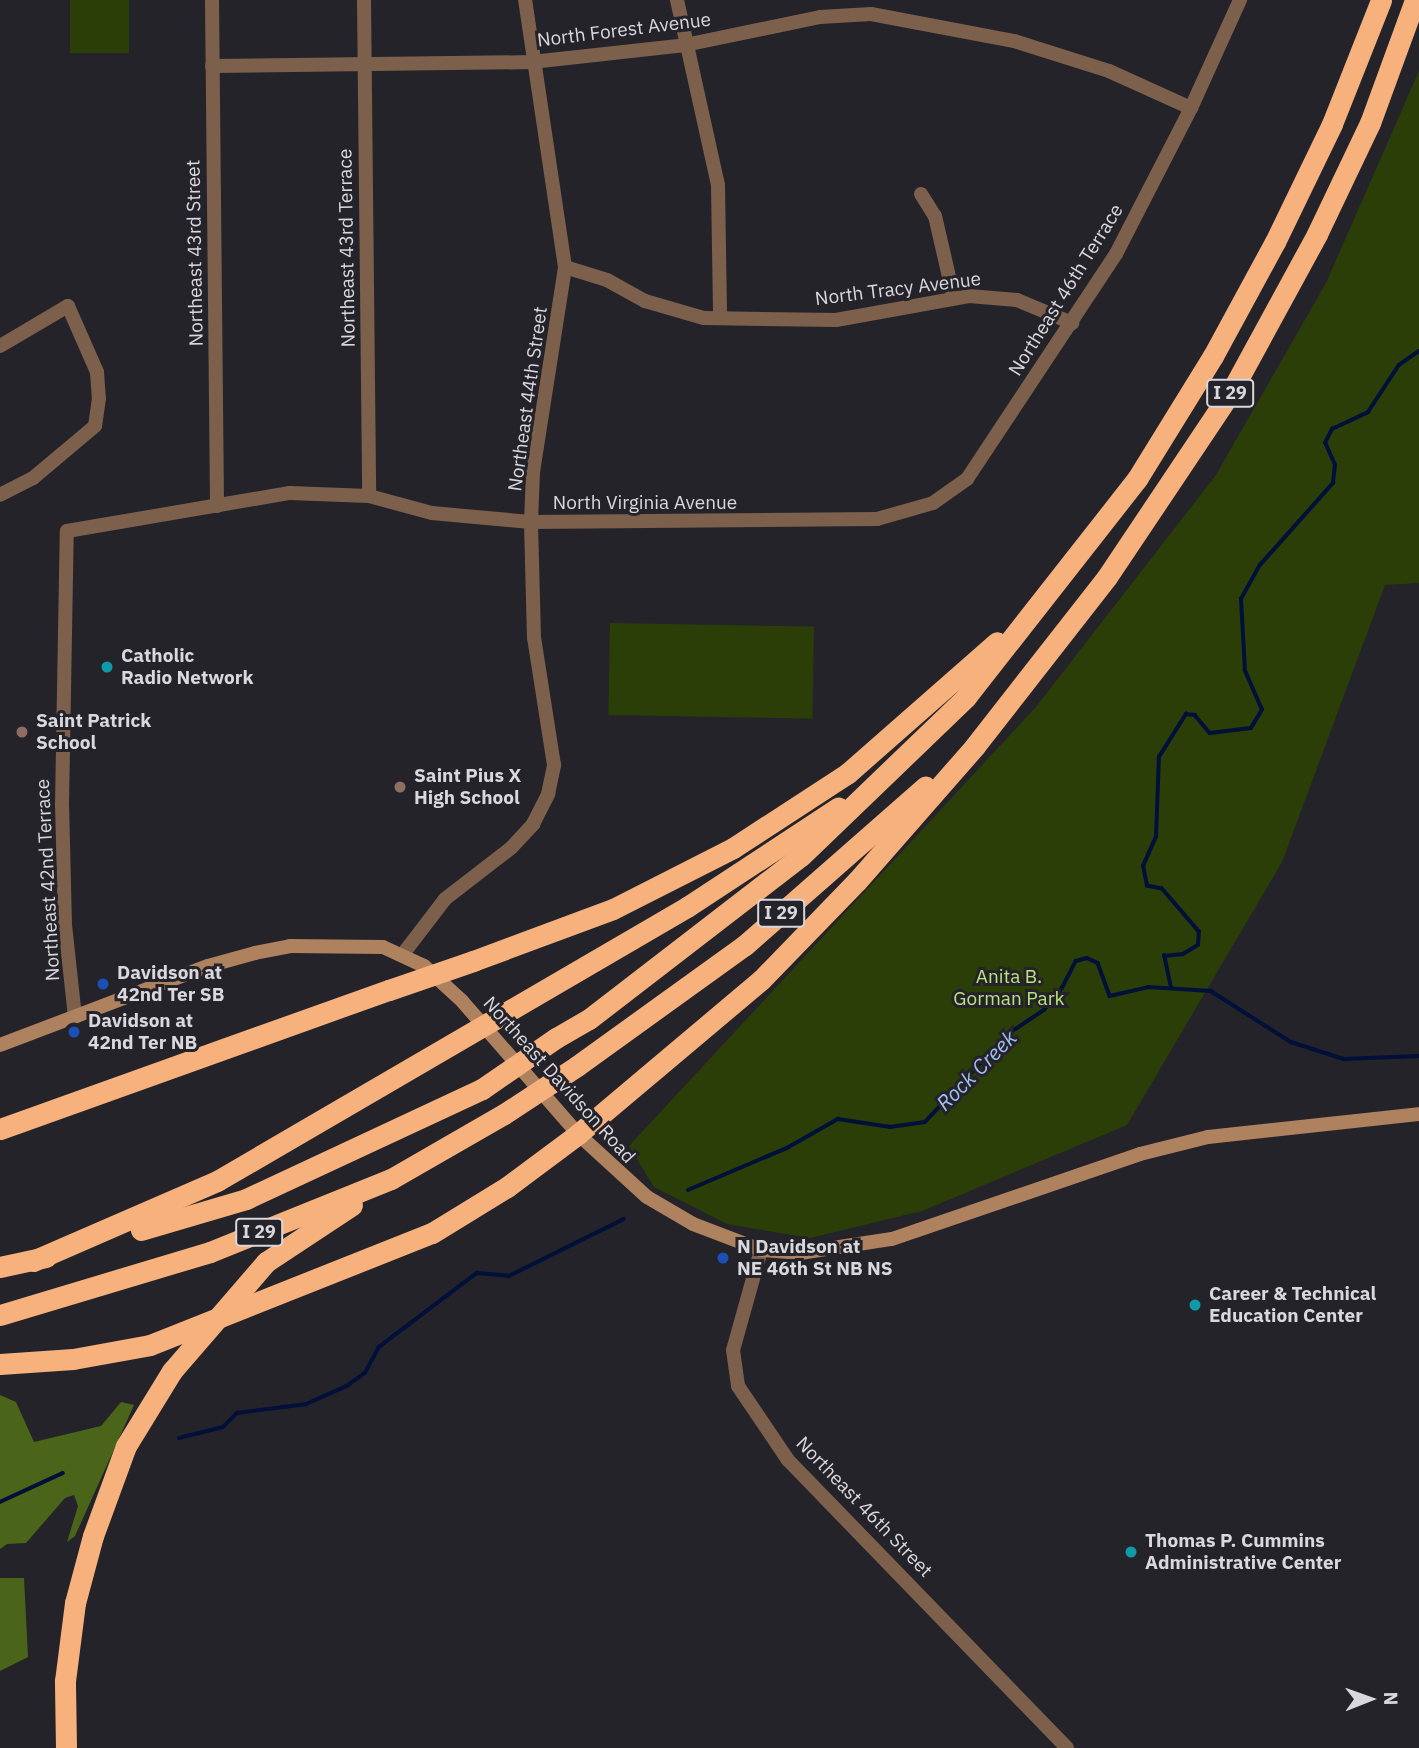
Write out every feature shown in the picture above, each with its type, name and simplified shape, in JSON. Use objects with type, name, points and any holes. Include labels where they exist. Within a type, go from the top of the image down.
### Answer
[{"type":"highway","name":"I 29","points":[[0,1267],[33,1261],[246,1199],[482,1089],[556,1038],[589,1020],[790,864],[877,787],[966,697],[1137,478],[1213,356],[1275,242],[1332,124],[1381,0]]},
{"type":"highway","name":"I 29","points":[[0,1315],[210,1252],[391,1179],[504,1114],[577,1066],[745,945],[975,746],[1107,577],[1231,392],[1317,234],[1370,123],[1415,0]]},
{"type":"highway","points":[[0,1129],[613,909],[709,861],[790,813],[858,765],[1035,608]]},
{"type":"highway","points":[[0,1364],[74,1359],[150,1345],[364,1263],[432,1233],[507,1187],[578,1134],[761,980],[857,881],[975,746]]},
{"type":"highway","points":[[33,1261],[205,1188],[483,1029],[877,787]]},
{"type":"highway","points":[[66,1748],[65,1681],[72,1629],[93,1536],[126,1446],[172,1371],[266,1262],[391,1179]]},
{"type":"street","name":"Northeast 43rd Street","points":[[212,0],[217,506]]},
{"type":"street","name":"Northeast 43rd Terrace","points":[[364,0],[369,496]]},
{"type":"street","name":"Northeast 44th Street","points":[[403,954],[446,899],[522,837],[548,794],[555,751],[534,638],[531,522],[533,472],[565,267],[559,204],[532,62],[525,0]]},
{"type":"street","points":[[677,0],[718,185],[720,318]]},
{"type":"street","name":"Northeast 46th Terrace","points":[[933,503],[967,479],[1116,254],[1191,108],[1240,0]]},
{"type":"street","name":"North Forest Avenue","points":[[212,66],[532,62],[685,45],[841,7],[1014,41],[1109,71],[1191,108]]},
{"type":"street","points":[[920,194],[935,216],[954,298]]},
{"type":"street","name":"North Tracy Avenue","points":[[565,267],[607,281],[645,301],[704,318],[836,320],[954,298],[1017,300],[1072,323]]},
{"type":"street","points":[[0,346],[68,306],[97,372],[99,398],[95,426],[33,478],[0,495]]},
{"type":"street","name":"North Virginia Avenue","points":[[67,531],[290,493],[369,496],[432,513],[531,522],[877,519],[933,503]]},
{"type":"street","name":"Northeast 42nd Terrace","points":[[67,531],[62,805],[65,925],[75,1017]]},
{"type":"street","name":"Northeast Davidson Road","points":[[0,1045],[208,966],[290,946],[342,944],[383,947],[424,966],[452,992],[578,1134],[647,1197],[693,1224],[761,1250],[846,1250],[892,1239],[1140,1154],[1259,1128],[1419,1114]]},
{"type":"street","name":"Northeast 46th Street","points":[[761,1250],[733,1350],[738,1387],[788,1460],[1067,1748]]},
{"type":"green space","points":[[70,0],[129,0],[129,53],[70,53]]},
{"type":"green space","name":"Anita B. Gorman Park","points":[[1419,71],[1419,583],[1385,585],[1282,862],[1127,1125],[922,1211],[810,1238],[727,1224],[654,1187],[629,1146],[1036,707],[1216,475],[1326,283]]},
{"type":"green space","points":[[610,623],[814,627],[812,719],[608,715]]},
{"type":"green space","points":[[0,1395],[16,1402],[34,1442],[101,1426],[121,1402],[134,1405],[75,1536],[67,1542],[78,1506],[74,1495],[65,1498],[26,1543],[7,1544],[0,1549]]},
{"type":"green space","points":[[0,1578],[24,1578],[28,1657],[0,1671]]},
{"type":"waterway","points":[[1171,988],[1164,956],[1183,954],[1198,945],[1199,932],[1162,889],[1147,886],[1143,866],[1156,837],[1159,757],[1186,714],[1195,715],[1210,733],[1251,728],[1262,710],[1245,671],[1241,599],[1260,565],[1333,483],[1335,465],[1325,443],[1332,429],[1368,412],[1399,365],[1419,351]]},
{"type":"waterway","name":"Rock Creek","points":[[688,1190],[787,1148],[838,1119],[890,1127],[925,1122],[1008,1034],[1044,1010],[1062,988],[1076,961],[1087,958],[1098,963],[1110,996],[1148,987],[1211,991],[1291,1042],[1344,1059],[1419,1056]]},
{"type":"waterway","name":"Rock Creek","points":[[179,1438],[223,1427],[237,1413],[306,1404],[347,1386],[365,1373],[379,1347],[477,1273],[509,1276],[624,1219]]},
{"type":"waterway","name":"Rock Creek","points":[[0,1502],[63,1473]]},
{"type":"place","name":"Catholic Radio Network","points":[[107,667]]},
{"type":"place","name":"Saint Patrick School","points":[[22,732]]},
{"type":"place","name":"Saint Pius X High School","points":[[400,787]]},
{"type":"place","name":"Davidson at 42nd Ter SB","points":[[103,984]]},
{"type":"place","name":"Davidson at 42nd Ter NB","points":[[74,1032]]},
{"type":"place","name":"N Davidson at NE 46th St NB NS","points":[[723,1258]]},
{"type":"place","name":"Career & Technical Education Center","points":[[1195,1305]]},
{"type":"place","name":"Thomas P. Cummins Administrative Center","points":[[1131,1552]]}]
